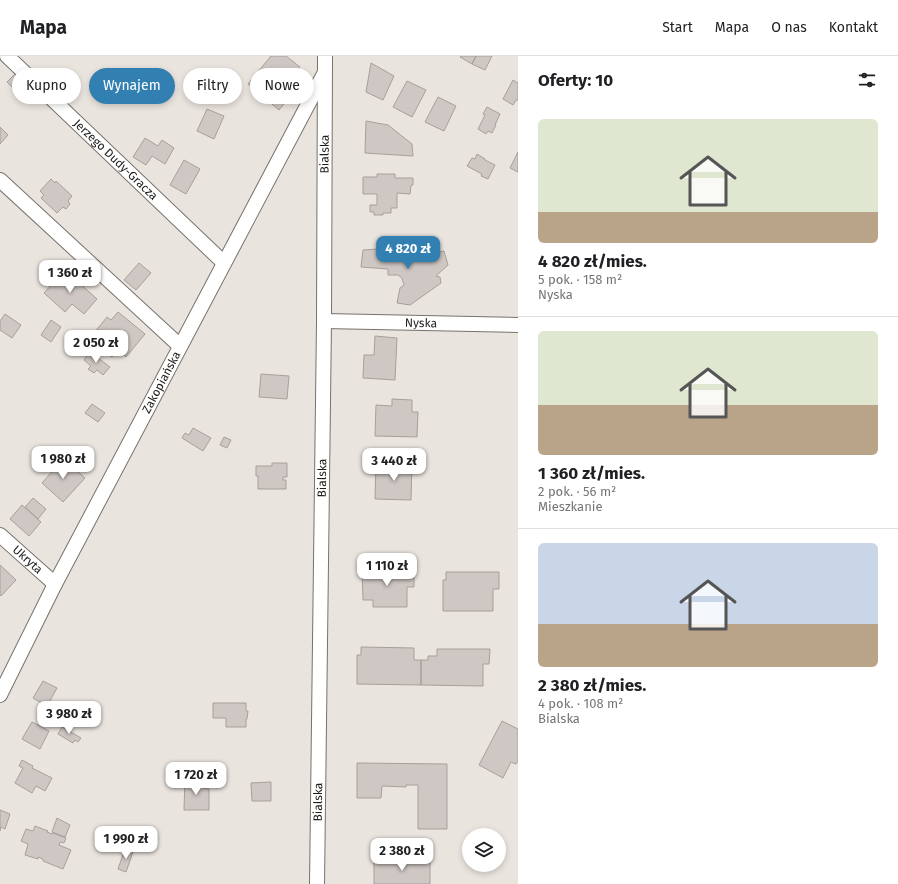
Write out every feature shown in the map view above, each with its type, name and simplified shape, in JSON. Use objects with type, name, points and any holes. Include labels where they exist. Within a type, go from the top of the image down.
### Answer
[{"type":"street","name":"Jerzego Dudy-Gracza","points":[[7,56],[224,263]]},
{"type":"street","name":"Bialska","points":[[316,884],[324,321],[325,56]]},
{"type":"street","name":"Zakopiańska","points":[[0,695],[55,584],[325,71]]},
{"type":"street","points":[[0,180],[180,346]]},
{"type":"street","name":"Nyska","points":[[324,321],[518,325]]},
{"type":"street","name":"Ukryta","points":[[0,535],[55,584]]},
{"type":"building","points":[[271,56],[286,56],[300,67],[299,68],[261,68]]},
{"type":"building","points":[[476,56],[472,64],[460,57]]},
{"type":"building","points":[[476,56],[492,56],[485,70],[472,64]]},
{"type":"building","points":[[371,63],[394,76],[383,100],[366,92]]},
{"type":"building","points":[[12,77],[12,87],[7,82]]},
{"type":"building","points":[[513,80],[518,83],[518,100],[516,100],[513,105],[503,99]]},
{"type":"building","points":[[407,81],[426,90],[412,117],[393,107]]},
{"type":"building","points":[[438,97],[456,106],[444,131],[425,122]]},
{"type":"building","points":[[272,104],[284,104],[279,110]]},
{"type":"building","points":[[487,107],[500,114],[492,133],[488,131],[486,134],[478,129]]},
{"type":"building","points":[[207,109],[224,116],[214,139],[197,131]]},
{"type":"building","points":[[366,121],[388,125],[412,144],[413,156],[365,153]]},
{"type":"building","points":[[0,127],[8,135],[0,144]]},
{"type":"building","points":[[145,138],[158,146],[162,140],[174,148],[165,164],[152,156],[146,165],[133,157]]},
{"type":"building","points":[[518,152],[518,172],[510,168]]},
{"type":"building","points":[[477,154],[495,165],[488,179],[467,166],[472,158],[475,159]]},
{"type":"building","points":[[184,160],[200,169],[186,194],[170,185]]},
{"type":"building","points":[[377,174],[395,174],[395,178],[413,178],[413,185],[411,185],[410,194],[397,193],[397,208],[391,208],[391,213],[383,213],[383,215],[374,215],[374,212],[370,212],[370,205],[377,205],[377,194],[363,194],[363,177],[377,177]]},
{"type":"building","points":[[51,179],[55,183],[56,181],[72,196],[68,201],[70,204],[66,209],[63,207],[57,213],[41,198],[44,195],[40,191]]},
{"type":"building","points":[[392,248],[425,255],[444,251],[448,265],[436,276],[440,277],[441,283],[410,305],[397,303],[400,288],[404,285],[402,278],[398,275],[388,275],[388,269],[361,267],[363,250]]},
{"type":"building","points":[[139,263],[151,273],[136,290],[124,280]]},
{"type":"building","points":[[65,270],[97,299],[84,314],[72,304],[65,312],[44,293]]},
{"type":"building","points":[[118,312],[145,334],[126,357],[118,350],[112,357],[90,338],[107,317],[111,320]]},
{"type":"building","points":[[5,314],[21,325],[12,338],[0,330],[0,321]]},
{"type":"building","points":[[51,320],[61,327],[51,342],[41,335]]},
{"type":"building","points":[[375,336],[397,338],[395,380],[363,378],[364,355],[374,355]]},
{"type":"building","points":[[90,352],[110,367],[103,375],[97,370],[94,373],[88,369],[91,366],[84,360]]},
{"type":"building","points":[[261,374],[289,376],[287,399],[259,397]]},
{"type":"building","points":[[392,399],[412,400],[412,412],[418,412],[417,437],[375,436],[376,405],[392,406]]},
{"type":"building","points":[[92,404],[105,413],[98,422],[85,413]]},
{"type":"building","points":[[193,428],[211,438],[203,451],[182,438],[185,433],[189,435]]},
{"type":"building","points":[[224,437],[231,440],[227,448],[220,445]]},
{"type":"building","points":[[63,459],[85,478],[63,502],[42,483]]},
{"type":"building","points":[[272,463],[287,463],[287,477],[283,477],[283,480],[286,480],[286,489],[258,489],[256,466],[272,466]]},
{"type":"building","points":[[376,463],[412,464],[411,500],[375,499]]},
{"type":"building","points":[[33,498],[46,509],[38,519],[25,507]]},
{"type":"building","points":[[22,505],[41,522],[29,536],[10,519]]},
{"type":"building","points":[[0,565],[16,580],[1,596],[0,595]]},
{"type":"building","points":[[362,570],[414,570],[414,587],[407,587],[407,607],[373,607],[373,600],[363,600]]},
{"type":"building","points":[[446,572],[499,572],[499,589],[493,589],[493,611],[443,611],[443,580],[446,580]]},
{"type":"building","points":[[361,647],[414,648],[414,660],[421,660],[421,685],[357,684],[357,655],[361,655]]},
{"type":"building","points":[[437,649],[490,649],[489,664],[483,664],[483,686],[421,685],[421,660],[428,660],[428,656],[437,656]]},
{"type":"building","points":[[43,681],[57,688],[47,706],[33,698]]},
{"type":"building","points":[[213,703],[246,703],[246,711],[248,711],[246,727],[226,727],[226,718],[213,718]]},
{"type":"building","points":[[502,721],[518,729],[518,761],[516,764],[511,762],[503,778],[479,765]]},
{"type":"building","points":[[32,722],[49,731],[40,749],[22,739]]},
{"type":"building","points":[[62,727],[81,738],[78,742],[75,740],[73,743],[58,734]]},
{"type":"building","points":[[22,760],[33,766],[32,768],[52,778],[45,791],[36,786],[32,793],[15,783],[23,768],[19,766]]},
{"type":"building","points":[[357,763],[447,764],[447,829],[418,829],[418,785],[406,785],[406,787],[382,786],[381,798],[357,798]]},
{"type":"building","points":[[185,779],[203,780],[203,788],[209,789],[209,810],[184,810]]},
{"type":"building","points":[[271,782],[271,801],[252,801],[251,783]]},
{"type":"building","points":[[0,810],[10,814],[5,829],[1,827],[0,831]]},
{"type":"building","points":[[57,818],[70,825],[65,837],[52,832]]},
{"type":"building","points":[[35,826],[52,834],[53,833],[66,838],[64,843],[60,842],[59,845],[71,850],[63,869],[43,861],[43,859],[38,857],[38,859],[25,855],[28,844],[21,841],[26,829],[33,831]]},
{"type":"building","points":[[125,849],[133,852],[126,872],[118,869]]},
{"type":"building","points":[[374,860],[430,861],[430,884],[374,884]]}]
